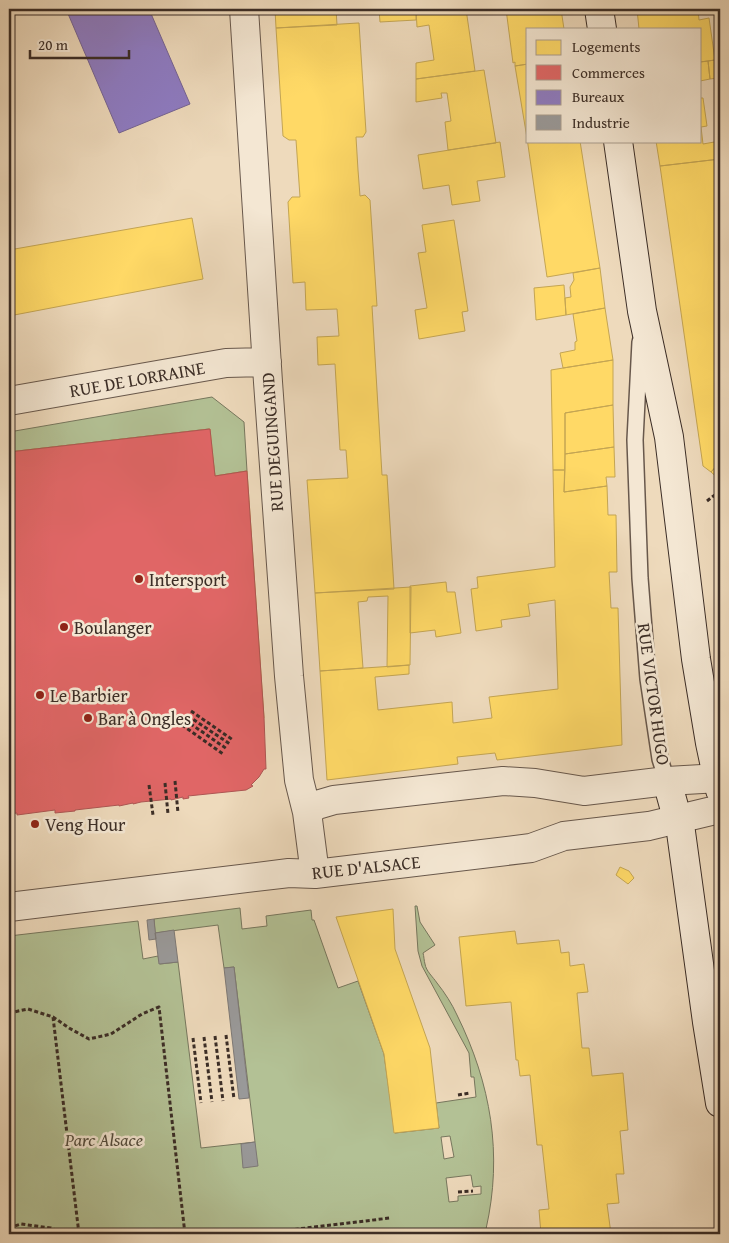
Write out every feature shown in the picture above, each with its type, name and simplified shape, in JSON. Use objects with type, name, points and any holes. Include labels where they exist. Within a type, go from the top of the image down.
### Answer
[{"type":"street","name":"RUE DEGUINGAND","points":[[244,9],[266,362],[289,676],[299,780],[306,812],[315,874]]},
{"type":"street","points":[[599,9],[602,28]]},
{"type":"street","name":"RUE VICTOR HUGO","points":[[618,142],[642,311],[670,437],[696,659],[710,744],[719,782]]},
{"type":"street","name":"RUE DE LORRAINE","points":[[9,402],[226,363],[266,362]]},
{"type":"street","points":[[306,812],[322,803],[334,800],[503,781],[535,783],[584,791],[667,781],[719,782]]},
{"type":"street","name":"RUE VICTOR HUGO","points":[[667,781],[681,832],[720,1103]]},
{"type":"street","name":"RUE D'ALSACE","points":[[9,907],[290,873],[315,874],[531,848],[564,836],[649,826],[720,809]]},
{"type":"lane","name":"RUE VICTOR HUGO","points":[[642,311],[635,440],[640,578],[648,679],[660,758],[667,781]]},
{"type":"path","points":[[191,711],[233,740]]},
{"type":"path","points":[[188,716],[230,744]]},
{"type":"path","points":[[185,720],[227,749]]},
{"type":"path","points":[[182,725],[223,754]]},
{"type":"path","points":[[175,781],[178,813]]},
{"type":"path","points":[[165,783],[168,814]]},
{"type":"path","points":[[149,785],[153,815]]},
{"type":"path","points":[[9,1013],[28,1008],[53,1017],[89,1039],[111,1034],[142,1014],[159,1007],[185,1234]]},
{"type":"path","points":[[53,1017],[79,1234]]},
{"type":"path","points":[[226,1035],[234,1099]]},
{"type":"path","points":[[215,1036],[223,1101]]},
{"type":"path","points":[[204,1037],[212,1102]]},
{"type":"path","points":[[193,1038],[201,1103]]},
{"type":"path","points":[[458,1095],[470,1093]]},
{"type":"path","points":[[458,1192],[473,1191]]},
{"type":"path","points":[[256,1234],[390,1218]]},
{"type":"path","points":[[9,1228],[21,1224],[51,1228],[65,1234]]},
{"type":"green space","points":[[212,397],[244,422],[247,471],[215,476],[209,429],[9,452],[9,432]]},
{"type":"green space","name":"Parc Alsace","points":[[415,906],[417,906],[420,922],[435,945],[423,953],[426,967],[457,1015],[469,1041],[486,1093],[493,1147],[493,1174],[487,1234],[9,1234],[9,936],[138,921],[143,959],[158,956],[160,964],[178,962],[201,1148],[255,1142],[234,967],[224,968],[218,925],[155,933],[154,919],[240,908],[242,929],[267,926],[266,916],[311,910],[312,920],[314,920],[338,988],[358,981],[384,1054],[395,1133],[439,1128],[436,1103],[476,1097],[474,1077],[471,1077],[469,1053],[422,966],[418,951]],"holes":[[[450,1136],[454,1157],[444,1159],[441,1137]],[[471,1175],[473,1187],[481,1186],[481,1194],[458,1196],[458,1201],[449,1202],[446,1178]]]},
{"type":"building: Logements","points":[[275,9],[336,9],[337,25],[276,28]]},
{"type":"building: Logements","points":[[379,9],[424,9],[416,10],[416,20],[380,22]]},
{"type":"building: Logements","points":[[466,9],[475,71],[416,79],[416,63],[434,60],[429,25],[417,27],[416,10]]},
{"type":"building: Logements","points":[[506,9],[561,9],[564,28],[526,28],[526,64],[515,66],[515,62],[513,63]]},
{"type":"building: Logements","points":[[637,9],[698,9],[699,20],[709,18],[715,60],[702,62],[702,28],[639,28]]},
{"type":"building: Logements","points":[[359,23],[366,132],[363,137],[356,137],[358,170],[360,196],[365,195],[370,200],[377,306],[372,306],[382,475],[387,475],[394,589],[315,593],[307,480],[348,478],[346,450],[340,450],[335,364],[318,365],[317,337],[339,336],[337,309],[306,310],[305,282],[293,283],[288,202],[292,197],[300,197],[296,140],[289,140],[283,136],[276,28]]},
{"type":"building: Logements","points":[[715,60],[718,78],[710,79],[708,61]]},
{"type":"building: Logements","points":[[708,61],[710,79],[702,81],[702,62]]},
{"type":"building: Logements","points":[[526,64],[526,132],[515,66]]},
{"type":"building: Logements","points":[[484,70],[496,143],[448,150],[445,122],[451,121],[447,93],[441,93],[442,98],[416,102],[416,79]]},
{"type":"building: Logements","points":[[702,98],[703,98],[707,126],[702,127]]},
{"type":"building: Logements","points":[[702,136],[703,144],[720,141],[720,159],[660,166],[656,142],[702,142]]},
{"type":"building: Logements","points":[[500,142],[505,177],[477,181],[480,201],[452,205],[449,185],[423,189],[418,155]]},
{"type":"building: Logements","points":[[528,142],[580,142],[600,268],[547,277]]},
{"type":"building: Logements","points":[[720,159],[720,462],[711,472],[703,466],[660,166]]},
{"type":"building: Logements","points":[[192,218],[203,279],[9,316],[9,250]]},
{"type":"building: Logements","points":[[454,220],[468,311],[462,312],[465,331],[419,339],[415,310],[427,308],[418,253],[426,252],[422,225]]},
{"type":"building: Logements","points":[[600,268],[605,308],[566,315],[565,298],[571,297],[570,287],[574,280],[573,273]]},
{"type":"building: Logements","points":[[564,285],[566,315],[536,320],[534,288]]},
{"type":"building: Logements","points":[[605,308],[613,360],[563,368],[560,353],[575,350],[575,342],[577,341],[573,314]]},
{"type":"building: Logements","points":[[613,360],[613,405],[565,413],[565,470],[553,470],[551,370]]},
{"type":"building: Logements","points":[[613,405],[614,447],[565,454],[565,413]]},
{"type":"building: Logements","name":"Intersport","points":[[210,429],[215,476],[247,471],[264,718],[228,720],[50,601],[27,604],[9,452]]},
{"type":"building: Logements","points":[[614,447],[615,477],[606,477],[607,486],[564,492],[565,454]]},
{"type":"building: Logements","points":[[720,462],[720,480],[711,472]]},
{"type":"building: Logements","points":[[553,470],[565,470],[564,492],[607,486],[608,515],[616,515],[617,572],[609,572],[611,608],[618,608],[622,745],[497,760],[495,753],[457,757],[458,764],[327,780],[320,671],[409,665],[409,674],[375,677],[378,710],[452,702],[453,723],[492,718],[489,697],[558,689],[555,600],[528,604],[530,616],[501,620],[502,627],[476,631],[471,589],[478,588],[477,577],[555,567]]},
{"type":"building: Logements","points":[[446,582],[447,592],[455,592],[461,633],[436,637],[435,630],[410,633],[410,586]]},
{"type":"building: Logements","points":[[411,587],[410,665],[387,667],[388,596],[368,597],[367,601],[358,602],[363,668],[320,671],[315,593]]},
{"type":"building: Logements","points":[[620,867],[629,871],[634,878],[628,884],[616,875]]},
{"type":"building: Logements","points":[[393,909],[395,949],[430,1048],[439,1128],[394,1133],[384,1054],[336,917]]},
{"type":"building: Logements","points":[[515,931],[517,944],[559,940],[561,953],[569,952],[570,966],[584,964],[588,992],[577,993],[582,1048],[589,1048],[592,1076],[623,1073],[628,1130],[620,1131],[624,1174],[616,1174],[619,1203],[607,1204],[611,1234],[541,1234],[539,1210],[549,1209],[542,1145],[537,1145],[530,1075],[520,1076],[518,1060],[516,1060],[511,1002],[466,1006],[459,937]]},
{"type":"building: Commerces","points":[[210,429],[215,476],[247,471],[266,769],[251,785],[253,786],[246,790],[75,811],[55,813],[55,810],[17,815],[17,813],[9,814],[9,452]]},
{"type":"building: Bureaux","points":[[66,9],[149,9],[190,104],[119,133]]},
{"type":"building: Industrie","points":[[154,919],[156,939],[149,940],[147,920]]},
{"type":"building: Industrie","points":[[174,930],[178,962],[159,964],[155,933]]},
{"type":"building: Industrie","points":[[234,967],[249,1098],[239,1099],[224,968]]},
{"type":"building: Industrie","points":[[255,1142],[258,1166],[243,1168],[241,1144]]},
{"type":"place","name":"Intersport","points":[[139,579]]},
{"type":"place","name":"Boulanger","points":[[64,627]]},
{"type":"place","name":"Le Barbier","points":[[40,695]]},
{"type":"place","name":"Bar à Ongles","points":[[88,718]]},
{"type":"place","name":"Veng Hour","points":[[35,824]]}]
